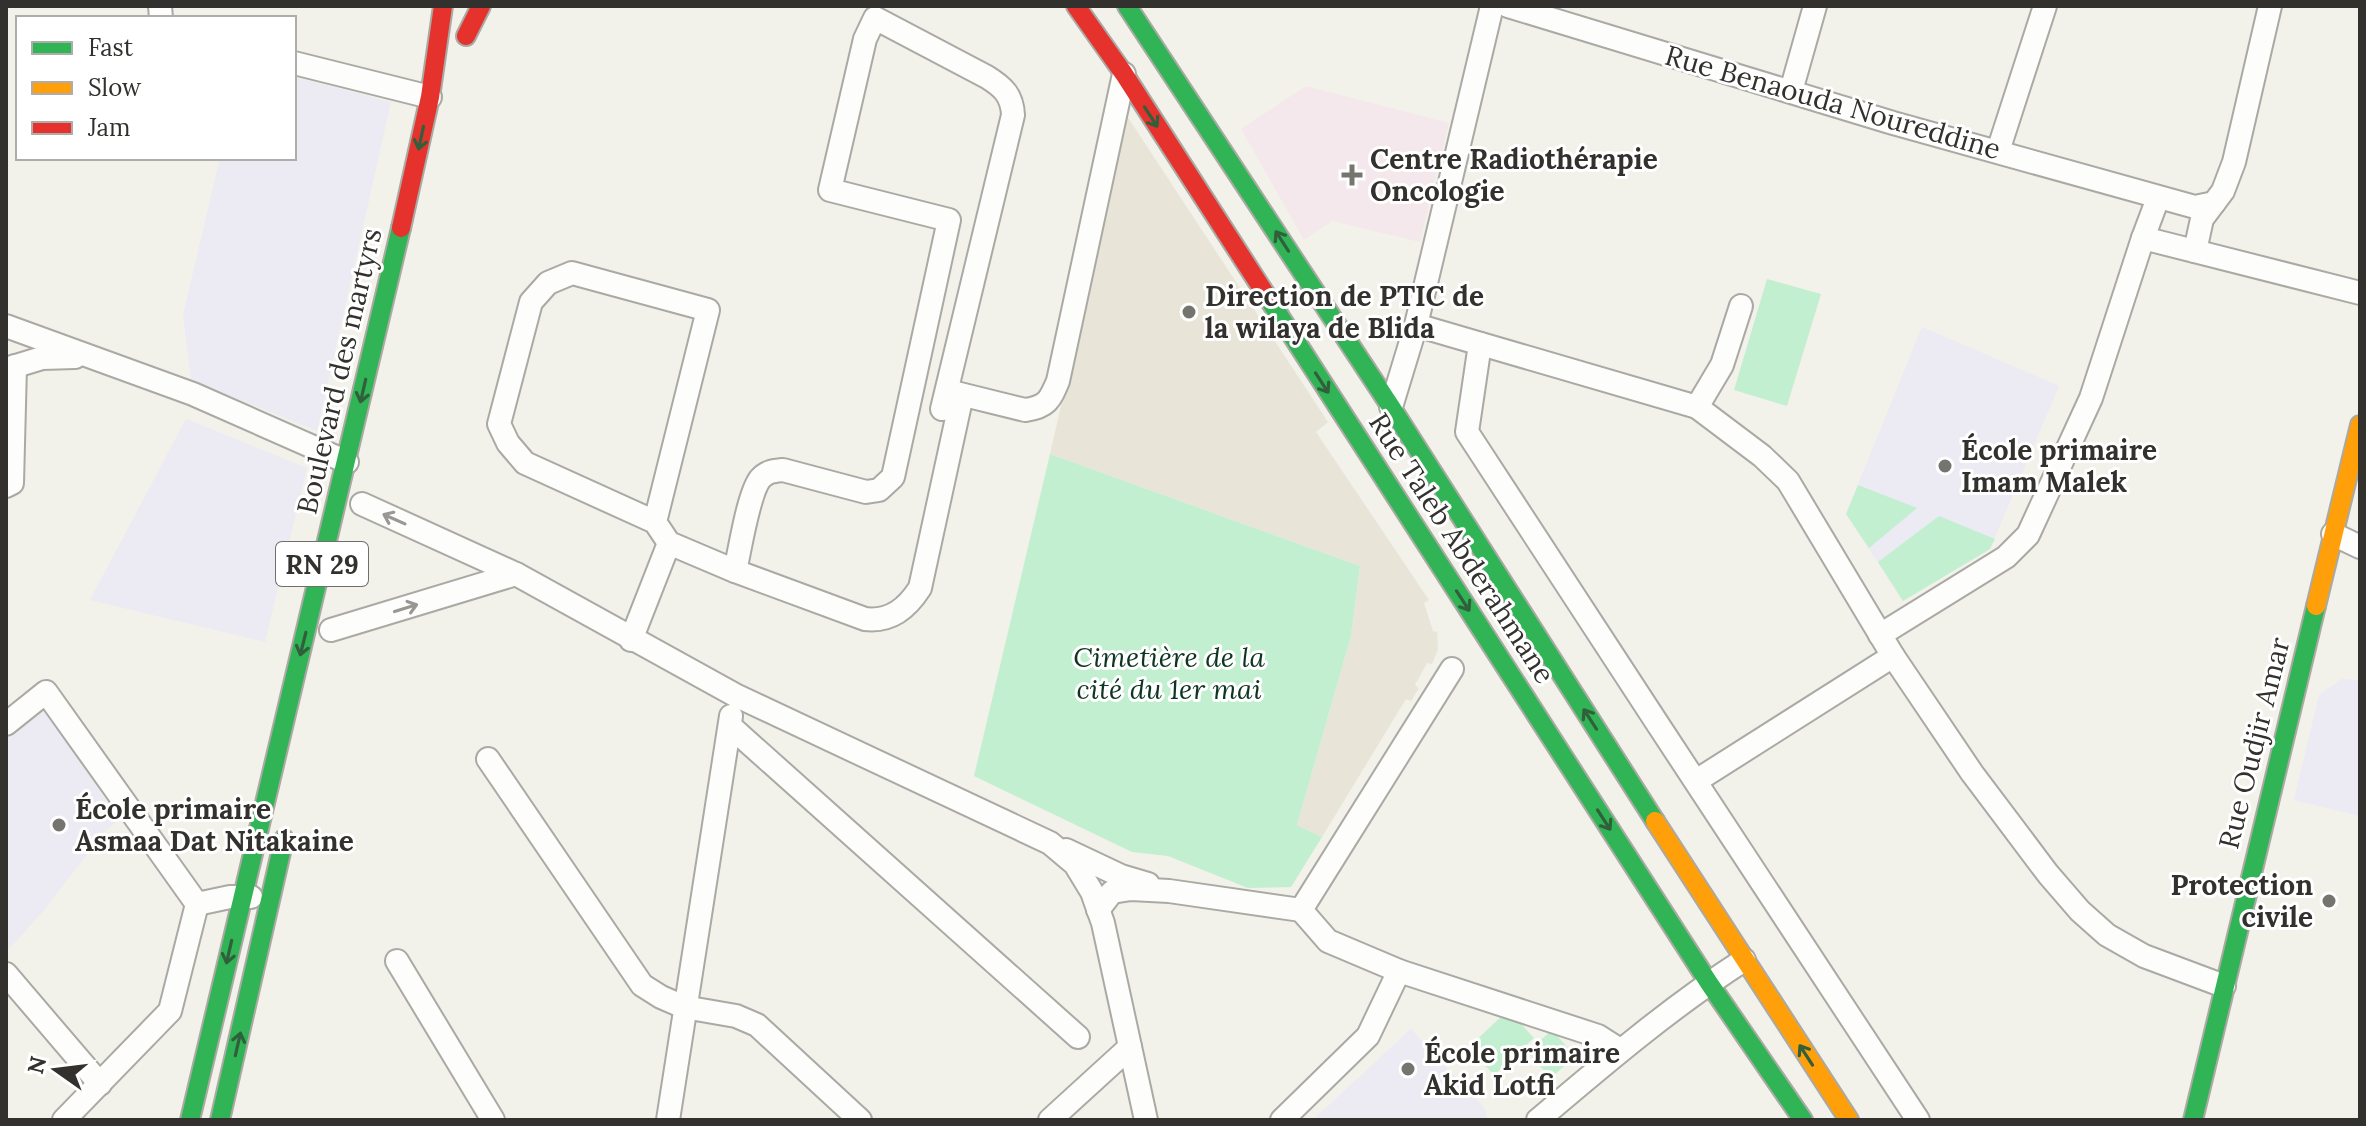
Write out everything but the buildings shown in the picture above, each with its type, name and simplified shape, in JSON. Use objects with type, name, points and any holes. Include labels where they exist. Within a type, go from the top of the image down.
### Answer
[{"type":"main road","name":"Boulevard des martyrs","points":[[190,1120],[347,462],[430,97],[443,6]]},
{"type":"main road","points":[[471,6],[464,42],[481,6]]},
{"type":"main road","name":"Rue Taleb Abderahmane","points":[[1076,6],[1124,74],[1709,983],[1803,1120]]},
{"type":"main road","name":"Rue Taleb Abderahmane","points":[[1127,6],[1391,407],[1849,1120]]},
{"type":"main road","name":"Rue Oudjir Amar","points":[[2193,1120],[2359,433]]},
{"type":"main road","points":[[220,1120],[287,826]]},
{"type":"street","points":[[1391,407],[1416,325],[1492,6]]},
{"type":"street","name":"Rue Benaouda Noureddine","points":[[1508,6],[1893,123],[2158,198],[2195,207],[2214,203]]},
{"type":"street","points":[[1791,91],[1815,6]]},
{"type":"street","points":[[1998,151],[2045,6]]},
{"type":"street","points":[[2195,251],[2202,219],[2223,191],[2234,162],[2270,6]]},
{"type":"street","points":[[655,522],[708,310],[572,273],[548,283],[531,302],[499,424],[508,443],[525,463],[655,522],[669,543],[735,571],[865,619],[890,617],[911,602],[920,588],[953,402],[1013,115],[1012,103],[1004,88],[987,77],[875,18],[865,39],[830,190],[949,220],[893,477],[879,490],[866,492],[783,470],[771,471],[760,479],[754,493],[735,571]]},
{"type":"street","points":[[296,64],[430,97]]},
{"type":"street","points":[[909,401],[953,402],[1025,410],[1045,404],[1052,395],[1058,381],[1124,74]]},
{"type":"street","points":[[1880,635],[2006,557],[2028,535],[2091,398],[2158,198]]},
{"type":"street","points":[[2143,238],[2360,293]]},
{"type":"street","points":[[1697,407],[1722,365],[1741,306]]},
{"type":"street","points":[[1416,325],[1697,407],[1762,456],[1788,481],[1893,656],[2006,819],[2080,911],[2107,935],[2144,956],[2224,986]]},
{"type":"street","points":[[6,326],[193,394],[347,462]]},
{"type":"street","points":[[1480,344],[1467,432],[1918,1120]]},
{"type":"street","points":[[6,486],[12,483],[11,367],[42,358],[89,356]]},
{"type":"street","points":[[362,504],[516,574],[735,695],[1121,876],[1169,891]]},
{"type":"street","points":[[2333,534],[2360,547]]},
{"type":"street","points":[[631,640],[669,543]]},
{"type":"street","points":[[332,628],[516,574]]},
{"type":"street","points":[[1696,781],[1893,656]]},
{"type":"street","points":[[1301,910],[1452,669]]},
{"type":"street","points":[[6,724],[46,692],[197,904],[170,1011],[64,1120]]},
{"type":"street","points":[[668,1120],[735,695]]},
{"type":"street","points":[[730,726],[1078,1037]]},
{"type":"street","points":[[488,759],[642,985],[684,1007],[736,1016],[757,1025],[860,1120]]},
{"type":"street","points":[[1050,843],[1075,864],[1092,892],[1146,1120]]},
{"type":"street","points":[[1098,910],[1112,892],[1131,889],[1169,891],[1301,910],[1328,941],[1399,971],[1598,1036],[1620,1050]]},
{"type":"street","points":[[197,904],[242,896],[270,901]]},
{"type":"street","points":[[1538,1120],[1620,1050],[1744,960]]},
{"type":"street","points":[[397,961],[493,1120]]},
{"type":"street","points":[[1282,1120],[1368,1036],[1399,971]]},
{"type":"street","points":[[6,974],[100,1084]]},
{"type":"street","points":[[1050,1120],[1130,1047]]},
{"type":"shaded area","points":[[296,78],[391,102],[317,431],[191,380],[183,315],[220,160],[296,160]]},
{"type":"shaded area","name":"Centre Radiothérapie Oncologie","points":[[1306,86],[1449,123],[1420,242],[1332,221],[1304,240],[1241,129]]},
{"type":"shaded area","points":[[1127,116],[1328,422],[1316,432],[1429,600],[1424,603],[1433,631],[1437,632],[1438,649],[1432,664],[1427,663],[1415,685],[1419,688],[1411,701],[1406,699],[1322,837],[1297,825],[1351,636],[1360,566],[1050,454]]},
{"type":"shaded area","name":"École primaire Imam Malek","points":[[1922,327],[2059,386],[1990,549],[1903,601],[1846,514]]},
{"type":"shaded area","points":[[186,419],[307,468],[265,642],[90,600]]},
{"type":"shaded area","points":[[2360,673],[2360,816],[2294,800],[2319,695],[2342,679],[2358,680]]},
{"type":"shaded area","name":"École primaire Asmaa Dat Nitakaine","points":[[43,707],[119,820],[105,831],[44,910],[9,949],[6,946],[6,739]]},
{"type":"shaded area","name":"École primaire Akid Lotfi","points":[[1411,1029],[1485,1109],[1487,1120],[1313,1120]]},
{"type":"green space","points":[[1767,279],[1821,294],[1787,406],[1734,390]]},
{"type":"green space","name":"Cimetière de la cité du 1er mai","points":[[1050,454],[1360,566],[1351,636],[1297,825],[1322,837],[1291,887],[1248,888],[1168,856],[1132,852],[974,776]]},
{"type":"green space","points":[[1858,485],[1917,508],[1869,548],[1846,514]]},
{"type":"green space","points":[[1939,516],[1995,539],[1990,549],[1903,601],[1878,562]]},
{"type":"green space","points":[[1508,1010],[1534,1038],[1494,1075],[1468,1048]]},
{"type":"green space","points":[[1552,1030],[1575,1056],[1551,1078],[1527,1052]]},
{"type":"traffic: fast","points":[[1127,6],[1391,407],[1655,821]]},
{"type":"traffic: fast","points":[[190,1120],[401,228]]},
{"type":"traffic: fast","points":[[1268,298],[1709,983],[1803,1120]]},
{"type":"traffic: fast","points":[[2193,1120],[2316,606]]},
{"type":"traffic: fast","points":[[220,1120],[284,839]]},
{"type":"traffic: slow","points":[[2316,606],[2360,425]]},
{"type":"traffic: slow","points":[[1655,821],[1849,1120]]},
{"type":"traffic: jam","points":[[401,228],[430,97],[443,6]]},
{"type":"traffic: jam","points":[[466,36],[481,6]]},
{"type":"traffic: jam","points":[[1076,6],[1124,74],[1268,298]]},
{"type":"place","name":"Centre Radiothérapie Oncologie","points":[[1352,175]]},
{"type":"place","name":"Direction de PTIC de la wilaya de Blida","points":[[1189,312]]},
{"type":"place","name":"École primaire Imam Malek","points":[[1945,466]]},
{"type":"place","name":"École primaire Asmaa Dat Nitakaine","points":[[59,825]]},
{"type":"place","name":"Protection civile","points":[[2329,901]]},
{"type":"place","name":"École primaire Akid Lotfi","points":[[1408,1069]]}]
